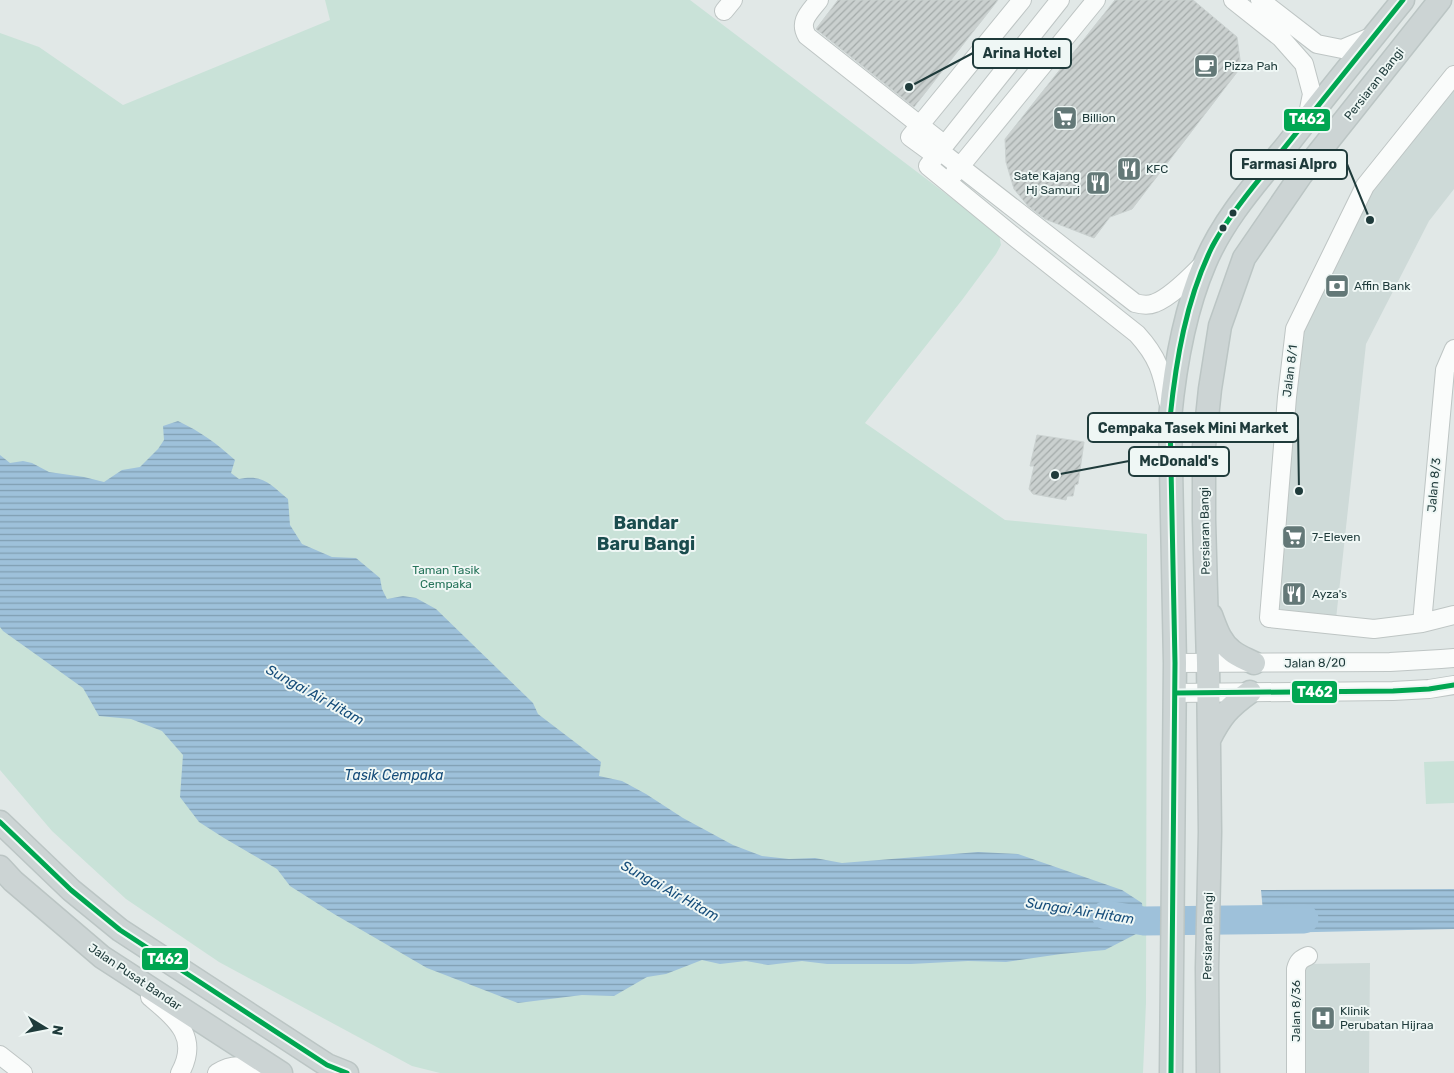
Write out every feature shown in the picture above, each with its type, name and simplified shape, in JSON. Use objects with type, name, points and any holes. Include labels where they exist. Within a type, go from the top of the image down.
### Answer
[{"type":"main road","points":[[1171,1073],[1175,663],[1170,418],[1173,386],[1183,333],[1192,298],[1206,262],[1231,214],[1403,0]]},
{"type":"main road","name":"Persiaran Bangi","points":[[1208,1073],[1207,968],[1210,872],[1204,446],[1210,389],[1220,326],[1244,258],[1301,176],[1440,0]]},
{"type":"main road","points":[[1207,605],[1217,632],[1224,643],[1232,651],[1254,663]]},
{"type":"main road","points":[[1209,741],[1219,721],[1228,710],[1250,692]]},
{"type":"main road","points":[[0,822],[71,890],[120,930],[327,1065],[347,1073]]},
{"type":"main road","name":"Jalan Pusat Bandar","points":[[0,867],[13,881],[102,957],[281,1073]]},
{"type":"street","points":[[819,0],[806,16],[803,29],[807,36],[919,125]]},
{"type":"street","points":[[1022,0],[910,137],[941,151],[1135,303],[1142,305],[1156,303],[1185,282],[1206,262]]},
{"type":"street","points":[[1060,0],[928,166],[1137,334],[1150,348],[1158,363],[1164,383],[1170,418]]},
{"type":"street","points":[[948,182],[1096,0]]},
{"type":"street","points":[[1234,0],[1281,38],[1304,64],[1312,94],[1307,119]]},
{"type":"street","points":[[1260,0],[1317,44],[1342,49],[1375,35]]},
{"type":"street","name":"Jalan 8/1","points":[[1454,75],[1365,186],[1295,329],[1287,397],[1269,618],[1374,629],[1422,623],[1454,616]]},
{"type":"street","points":[[1123,322],[1135,303]]},
{"type":"street","name":"Jalan 8/3","points":[[1422,623],[1445,370],[1454,349]]},
{"type":"street","name":"Jalan 8/20","points":[[1175,663],[1390,662],[1454,658]]},
{"type":"street","points":[[1175,693],[1394,691],[1454,685]]},
{"type":"street","name":"Jalan 8/36","points":[[1296,1073],[1296,969],[1298,962],[1308,956]]},
{"type":"street","points":[[102,957],[166,1011],[178,1024],[185,1036],[188,1048],[186,1062],[180,1073]]},
{"type":"street","points":[[0,1055],[23,1073]]},
{"type":"street","points":[[217,1073],[231,1067],[246,1066],[263,1073]]},
{"type":"shaded area","points":[[1454,83],[1454,189],[1429,221],[1366,344],[1336,619],[1277,613],[1295,380],[1303,325],[1373,186]]},
{"type":"shaded area","points":[[1370,963],[1369,1073],[1302,1073],[1301,971],[1306,964]]},
{"type":"green space","name":"Taman Tasik Cempaka","points":[[325,0],[690,0],[999,234],[1001,245],[996,254],[865,423],[1005,520],[1147,534],[1146,1003],[1143,1073],[440,1073],[412,1066],[219,962],[126,899],[52,831],[0,770],[0,33],[39,47],[123,105],[330,20]]},
{"type":"green space","points":[[1454,761],[1454,803],[1426,804],[1424,762]]},
{"type":"water","name":"Tasik Cempaka","points":[[178,421],[208,438],[235,460],[231,473],[239,479],[254,478],[266,481],[288,499],[290,525],[302,544],[332,557],[356,558],[380,578],[382,589],[387,599],[403,596],[416,598],[436,609],[533,703],[538,714],[601,762],[599,776],[622,781],[683,818],[733,845],[762,856],[789,859],[815,858],[842,863],[978,852],[1018,854],[1122,890],[1142,903],[1144,921],[1136,934],[1105,950],[1006,962],[827,964],[802,961],[768,965],[746,961],[720,964],[702,960],[666,974],[647,977],[614,996],[582,995],[518,1003],[427,968],[290,886],[277,869],[199,822],[180,797],[183,755],[162,731],[131,719],[99,716],[83,688],[0,627],[0,455],[10,463],[23,461],[32,463],[49,472],[104,482],[122,470],[140,467],[164,440],[163,426]]},
{"type":"water","points":[[1454,889],[1454,929],[1265,933],[1261,890]]},
{"type":"building","points":[[838,0],[998,0],[914,107],[816,29]]},
{"type":"building","points":[[1115,0],[1193,0],[1237,37],[1241,67],[1132,209],[1110,217],[1094,238],[1045,219],[1028,206],[1014,189],[1006,162],[1005,139]]},
{"type":"building","points":[[1037,435],[1084,442],[1078,484],[1075,485],[1073,496],[1067,496],[1066,500],[1033,494],[1029,489],[1034,466],[1030,466]]},
{"type":"waterway","name":"Sungai Air Hitam","points":[[1106,915],[1144,921],[1304,919]]},
{"type":"transit line","name":"T462","points":[[1171,1073],[1175,663],[1170,418],[1179,352],[1195,288],[1212,247],[1226,224],[1253,187],[1403,0]]},
{"type":"transit line","name":"T462","points":[[1175,693],[1393,691],[1429,689],[1454,685]]},
{"type":"transit line","name":"T462","points":[[0,822],[71,890],[120,930],[327,1065],[347,1073]]},
{"type":"place","name":"Pizza Pah","points":[[1206,66]]},
{"type":"place","name":"Arina Hotel","points":[[909,87]]},
{"type":"place","name":"Billion","points":[[1065,118]]},
{"type":"place","name":"KFC","points":[[1129,169]]},
{"type":"place","name":"Sate Kajang Hj Samuri","points":[[1098,183]]},
{"type":"place","name":"Farmasi Alpro","points":[[1370,220]]},
{"type":"place","name":"Affin Bank","points":[[1337,286]]},
{"type":"place","name":"McDonald's","points":[[1055,475]]},
{"type":"place","name":"Cempaka Tasek Mini Market","points":[[1299,491]]},
{"type":"place","name":"7-Eleven","points":[[1294,537]]},
{"type":"place","name":"Ayza's","points":[[1294,594]]},
{"type":"place","name":"Klinik Perubatan Hijraa","points":[[1323,1018]]},
{"type":"district","name":"Bandar Baru Bangi","points":[[646,533]]}]
